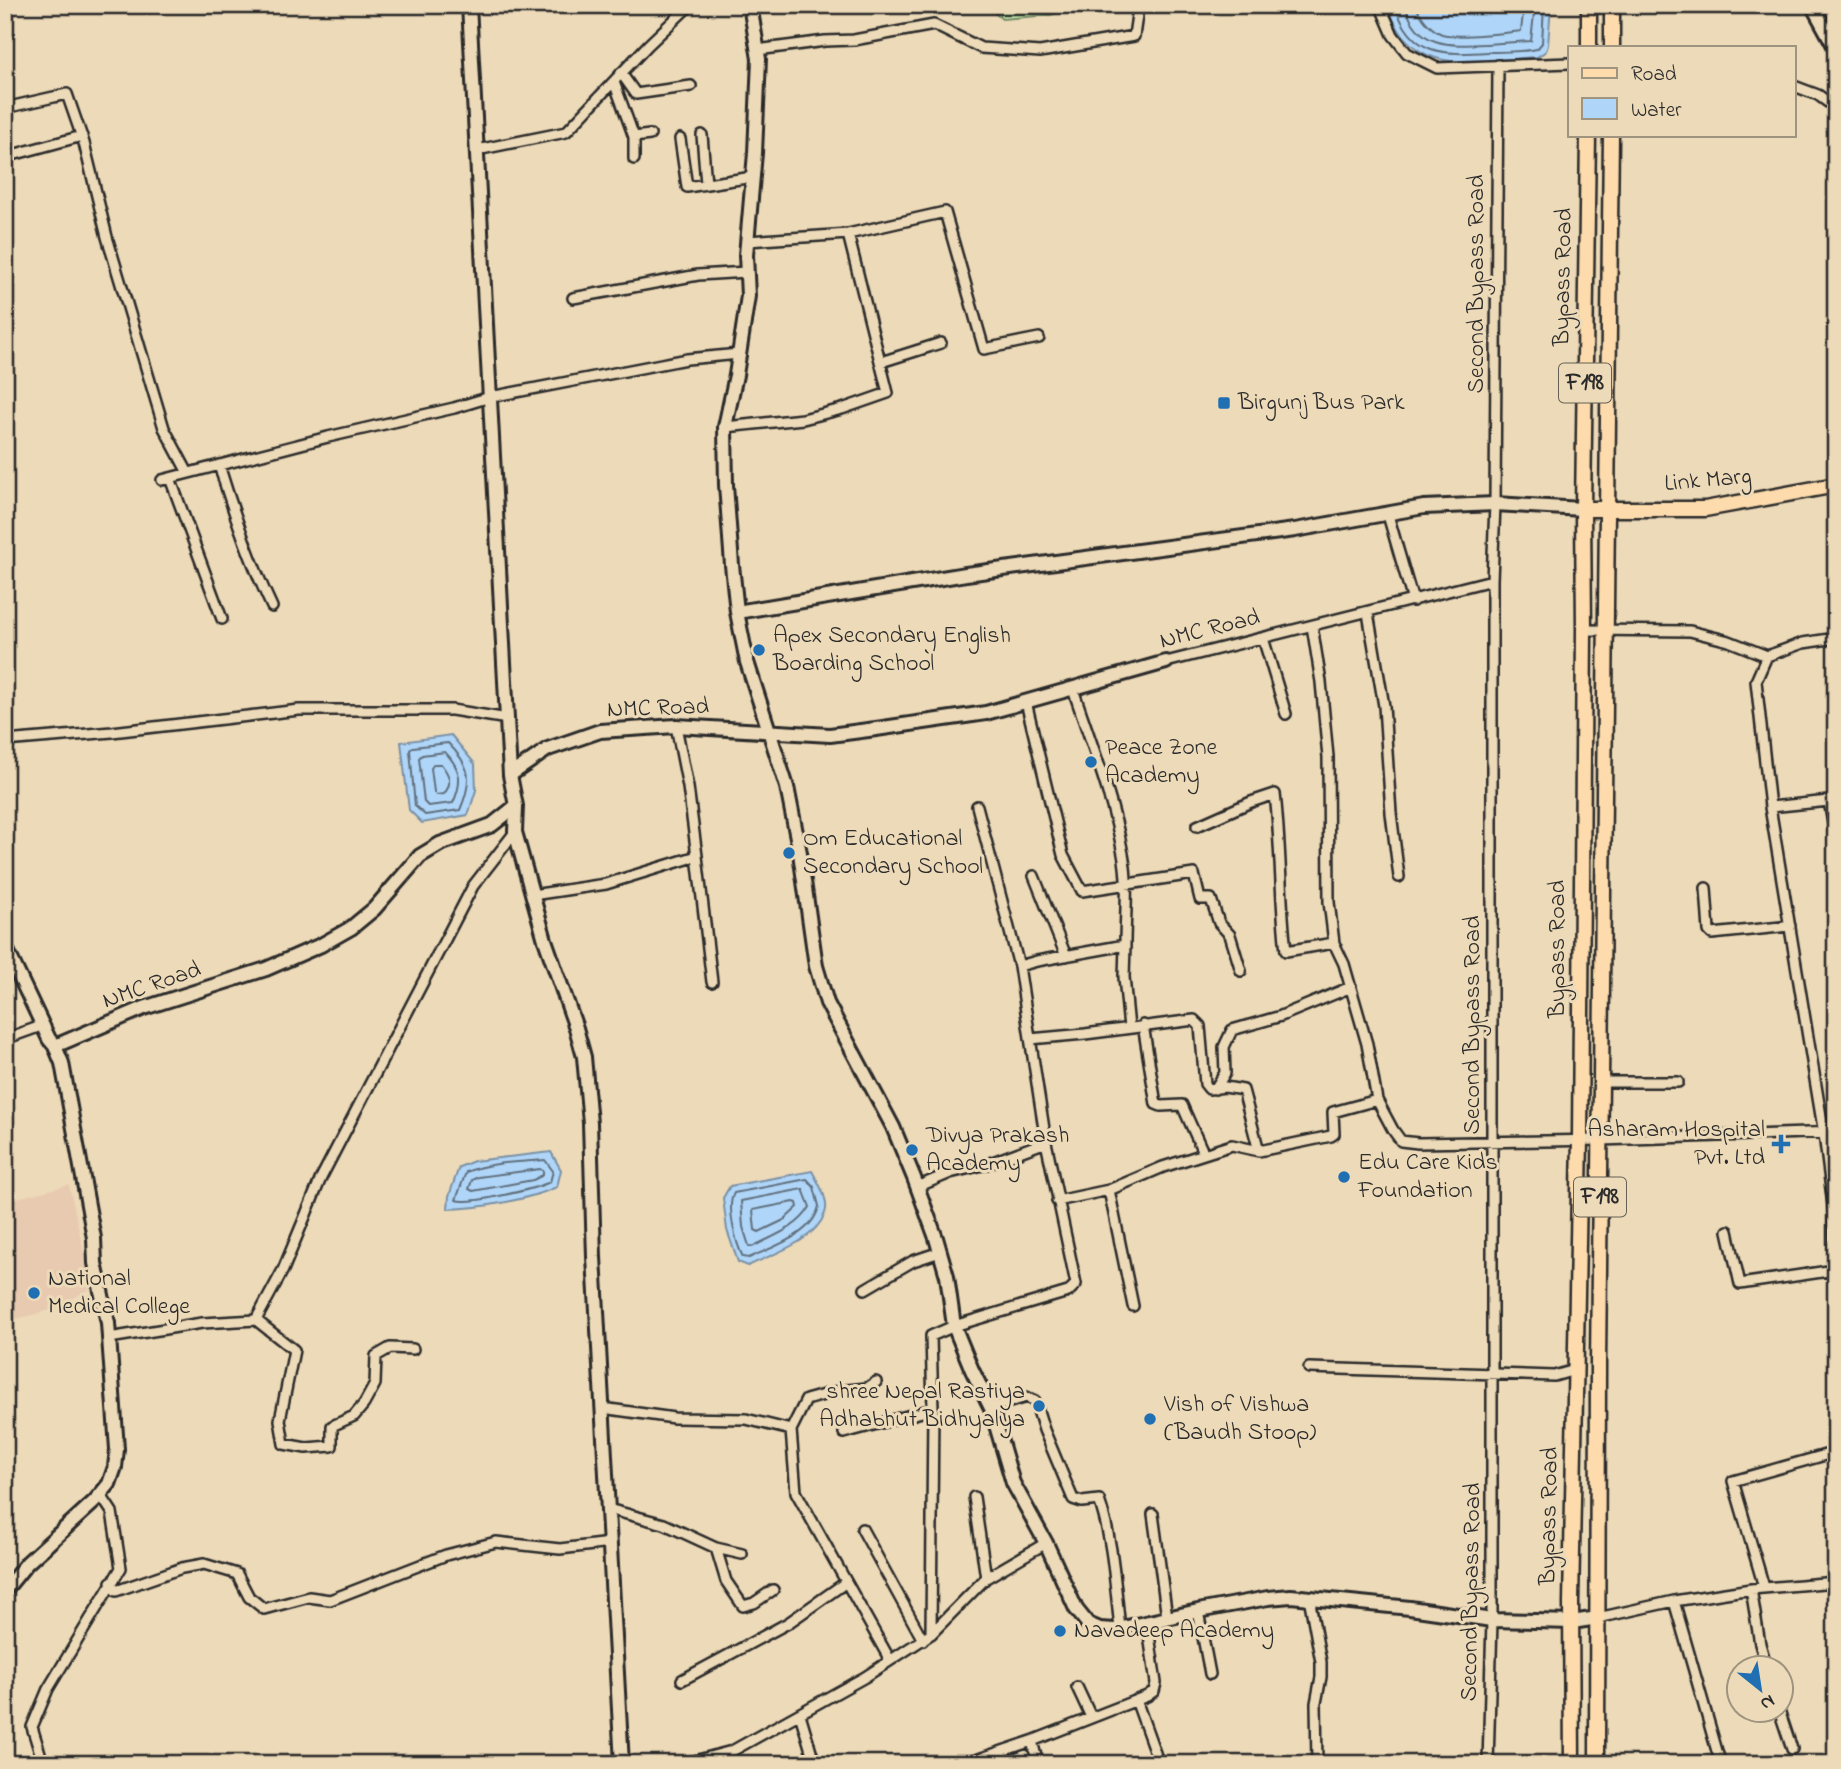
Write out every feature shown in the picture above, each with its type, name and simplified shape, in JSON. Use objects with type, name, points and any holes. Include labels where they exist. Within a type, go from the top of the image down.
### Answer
[{"type":"main road","points":[[1589,5],[1589,46]]},
{"type":"main road","points":[[1612,5],[1612,46]]},
{"type":"main road","name":"Bypass Road","points":[[1572,1764],[1588,136]]},
{"type":"main road","name":"Bypass Road","points":[[1597,1764],[1598,1364],[1611,136]]},
{"type":"main road","name":"Link Marg","points":[[1583,509],[1705,509],[1836,485]]},
{"type":"street","points":[[470,5],[510,775],[516,806],[515,832],[532,895],[584,1057],[590,1123],[602,1408],[622,1764]]},
{"type":"street","points":[[477,149],[566,132],[690,5]]},
{"type":"street","points":[[750,5],[757,50],[758,101],[747,241],[748,296],[725,427],[726,485],[737,612],[747,662],[787,787],[800,853],[816,966],[827,1003],[893,1127],[940,1252],[954,1326],[972,1370],[992,1408],[1013,1483],[1046,1543],[1076,1609],[1088,1624],[1100,1629],[1120,1628],[1268,1598],[1309,1597],[1492,1620],[1572,1622],[1674,1601],[1764,1587],[1836,1582]]},
{"type":"street","points":[[757,50],[825,40],[854,40],[934,25],[981,48],[1040,52],[1134,36],[1140,5]]},
{"type":"street","points":[[1380,5],[1393,35],[1407,53],[1437,68],[1568,63]]},
{"type":"street","points":[[1812,5],[1836,49]]},
{"type":"street","name":"Second Bypass Road","points":[[1488,1764],[1492,1620],[1492,580],[1495,504],[1498,65]]},
{"type":"street","points":[[621,73],[636,94],[691,86]]},
{"type":"street","points":[[614,82],[634,136],[634,159]]},
{"type":"street","points":[[1796,87],[1818,95],[1836,108]]},
{"type":"street","points":[[5,108],[67,94],[82,136],[107,237],[164,428],[188,473]]},
{"type":"street","points":[[634,136],[650,135]]},
{"type":"street","points":[[702,135],[706,184]]},
{"type":"street","points":[[5,157],[82,136]]},
{"type":"street","points":[[680,139],[687,187],[753,177]]},
{"type":"street","points":[[747,241],[848,234],[945,212],[984,349],[1039,338]]},
{"type":"street","points":[[725,427],[803,419],[888,393],[848,234]]},
{"type":"street","points":[[573,298],[698,275],[747,272]]},
{"type":"street","points":[[881,362],[941,343]]},
{"type":"street","points":[[222,619],[166,479],[490,397],[687,359],[739,354]]},
{"type":"street","points":[[219,465],[236,524],[272,607]]},
{"type":"street","points":[[737,612],[965,574],[1228,540],[1424,507],[1495,504],[1583,509]]},
{"type":"street","points":[[1388,514],[1413,601]]},
{"type":"street","name":"NMC Road","points":[[510,775],[548,749],[600,731],[676,726],[830,735],[986,713],[1166,662],[1492,580]]},
{"type":"street","points":[[1368,613],[1384,706],[1391,813],[1399,877]]},
{"type":"street","points":[[1312,626],[1321,682],[1328,757],[1329,902],[1334,943],[1351,987],[1367,1044],[1377,1100],[1401,1141],[1601,1140],[1836,1132]]},
{"type":"street","points":[[1584,631],[1690,631],[1730,640],[1767,656],[1803,643],[1836,638]]},
{"type":"street","points":[[1263,638],[1286,714]]},
{"type":"street","points":[[1767,656],[1756,681],[1770,807],[1835,1212],[1836,1284]]},
{"type":"street","points":[[1073,689],[1107,792],[1124,855],[1124,977],[1129,1028]]},
{"type":"street","points":[[1026,702],[1063,855],[1082,891],[1194,874],[1200,899],[1212,899],[1219,922],[1230,935],[1241,971]]},
{"type":"street","points":[[5,741],[112,732],[299,710],[452,710],[508,719]]},
{"type":"street","points":[[676,726],[688,787],[712,982]]},
{"type":"street","points":[[1196,826],[1261,797],[1275,794],[1279,832],[1280,900],[1286,951],[1334,943]]},
{"type":"street","points":[[1770,807],[1832,801],[1836,840]]},
{"type":"street","name":"NMC Road","points":[[55,1046],[144,1008],[265,969],[321,945],[351,928],[374,909],[420,856],[440,844],[492,825],[516,806]]},
{"type":"street","points":[[927,1637],[933,1409],[931,1336],[954,1326],[1074,1288],[1074,1275],[1046,1142],[1019,966],[977,806]]},
{"type":"street","points":[[256,1320],[284,1270],[321,1178],[473,886],[515,832]]},
{"type":"street","points":[[532,895],[606,884],[697,856]]},
{"type":"street","points":[[1034,876],[1066,956]]},
{"type":"street","points":[[1706,888],[1707,924],[1712,934],[1790,926]]},
{"type":"street","points":[[5,946],[62,1063],[109,1338],[117,1449],[109,1485],[27,1563],[5,1590]]},
{"type":"street","points":[[1019,966],[1125,946]]},
{"type":"street","points":[[1215,1089],[1226,1073],[1224,1046],[1232,1030],[1281,1016],[1351,987]]},
{"type":"street","points":[[1030,1039],[1190,1020],[1198,1022],[1205,1084],[1215,1089],[1225,1087],[1243,1090],[1259,1151]]},
{"type":"street","points":[[5,1039],[44,1025]]},
{"type":"street","points":[[1143,1025],[1156,1104],[1182,1105],[1203,1152]]},
{"type":"street","points":[[1601,1082],[1678,1082]]},
{"type":"street","points":[[1057,1201],[1109,1191],[1132,1179],[1232,1144],[1259,1151],[1331,1136],[1334,1134],[1333,1112],[1377,1100]]},
{"type":"street","points":[[917,1187],[950,1173],[987,1164],[1046,1142]]},
{"type":"street","points":[[1109,1191],[1133,1306]]},
{"type":"street","points":[[1728,1231],[1740,1284],[1835,1270]]},
{"type":"street","points":[[865,1289],[913,1261],[940,1252]]},
{"type":"street","points":[[109,1338],[202,1323],[256,1320],[294,1350],[280,1420],[284,1444],[306,1448],[332,1446],[332,1426],[354,1416],[364,1404],[375,1384],[376,1356],[390,1348],[413,1349]]},
{"type":"street","points":[[1309,1368],[1554,1376],[1576,1370]]},
{"type":"street","points":[[876,1382],[867,1388],[838,1391],[806,1400],[791,1430],[796,1492],[890,1660]]},
{"type":"street","points":[[992,1408],[1026,1397],[1035,1401],[1073,1499],[1082,1502],[1100,1500],[1111,1553],[1120,1628]]},
{"type":"street","points":[[602,1408],[674,1418],[746,1419],[791,1430]]},
{"type":"street","points":[[844,1433],[933,1409]]},
{"type":"street","points":[[1764,1587],[1733,1481],[1836,1452]]},
{"type":"street","points":[[40,1753],[32,1727],[37,1714],[48,1689],[121,1568],[112,1513],[100,1494]]},
{"type":"street","points":[[974,1497],[986,1578]]},
{"type":"street","points":[[608,1509],[664,1524],[716,1548],[742,1554]]},
{"type":"street","points":[[1153,1514],[1167,1617]]},
{"type":"street","points":[[862,1529],[927,1637]]},
{"type":"street","points":[[111,1582],[116,1591],[181,1568],[204,1564],[237,1574],[249,1597],[264,1609],[309,1597],[330,1600],[446,1555],[496,1542],[560,1549],[610,1543]]},
{"type":"street","points":[[688,1763],[732,1751],[815,1707],[927,1637],[986,1578],[1046,1543]]},
{"type":"street","points":[[716,1548],[726,1581],[743,1606],[754,1603],[774,1590]]},
{"type":"street","points":[[682,1680],[788,1623],[845,1583]]},
{"type":"street","points":[[1751,1589],[1764,1654]]},
{"type":"street","points":[[1309,1597],[1321,1662],[1316,1703],[1317,1764]]},
{"type":"street","points":[[1674,1601],[1719,1758]]},
{"type":"street","points":[[1198,1611],[1209,1674]]},
{"type":"street","points":[[964,1764],[1032,1741],[1154,1691],[1156,1683],[1147,1621]]},
{"type":"street","points":[[1077,1687],[1091,1717]]},
{"type":"street","points":[[1136,1700],[1159,1764]]},
{"type":"street","points":[[800,1714],[815,1764]]},
{"type":"street","points":[[1784,1724],[1792,1749]]},
{"type":"street","points":[[1032,1741],[1038,1764]]},
{"type":"shaded area","points":[[69,1185],[92,1288],[51,1310],[5,1322],[5,1201]]},
{"type":"green space","points":[[985,5],[1088,5],[1050,15],[1002,19]]},
{"type":"water","points":[[1388,5],[1551,5],[1548,45],[1546,51],[1537,57],[1448,61],[1429,56],[1412,46],[1398,29]]},
{"type":"water","points":[[451,735],[475,764],[476,790],[468,815],[422,823],[409,810],[401,742]]},
{"type":"water","points":[[551,1152],[561,1170],[557,1187],[504,1202],[448,1209],[449,1196],[459,1167],[474,1161]]},
{"type":"water","points":[[812,1171],[826,1203],[820,1223],[803,1239],[780,1252],[748,1266],[738,1262],[727,1230],[723,1198],[730,1186]]},
{"type":"place","name":"Birgunj Bus Park","points":[[1224,403]]},
{"type":"place","name":"Apex Secondary English Boarding School","points":[[759,650]]},
{"type":"place","name":"Peace Zone Academy","points":[[1091,762]]},
{"type":"place","name":"Om Educational Secondary School","points":[[789,853]]},
{"type":"place","name":"Asharam Hospital Pvt. Ltd","points":[[1781,1144]]},
{"type":"place","name":"Divya Prakash Academy","points":[[912,1150]]},
{"type":"place","name":"Edu Care Kids Foundation","points":[[1344,1177]]},
{"type":"place","name":"National Medical College","points":[[34,1293]]},
{"type":"place","name":"shree Nepal Rastiya Adhabhut Bidhyalya","points":[[1039,1406]]},
{"type":"place","name":"Vish of Vishwa (Baudh Stoop)","points":[[1150,1419]]},
{"type":"place","name":"Navadeep Academy","points":[[1060,1631]]}]
